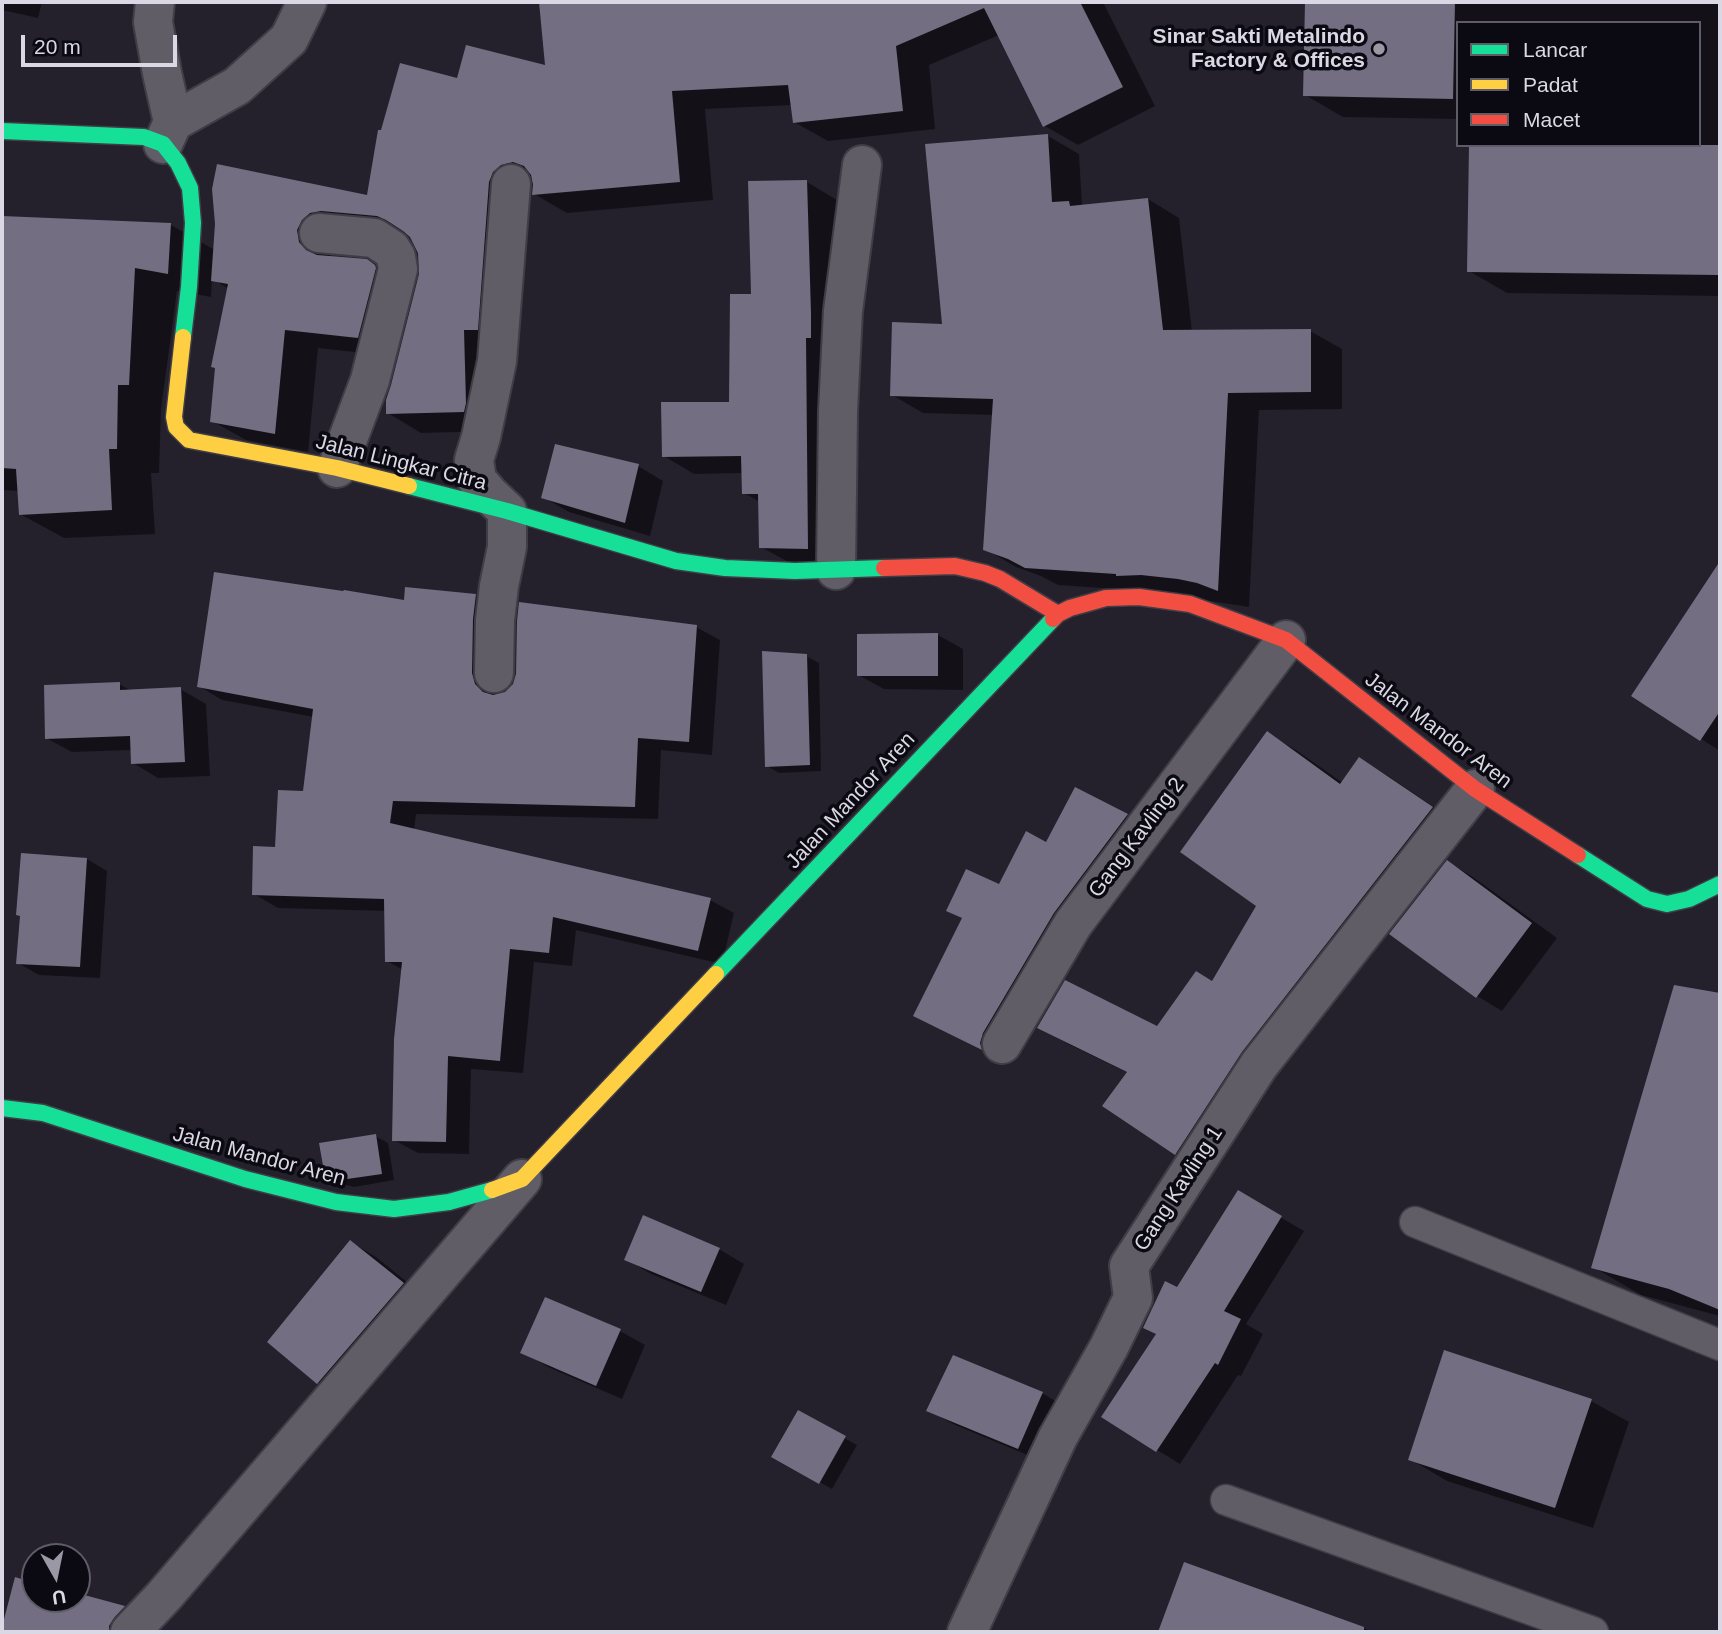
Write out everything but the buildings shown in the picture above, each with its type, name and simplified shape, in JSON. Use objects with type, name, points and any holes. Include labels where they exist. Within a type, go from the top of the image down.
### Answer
[{"type":"street","points":[[155,2],[153,22],[168,133]]},
{"type":"street","points":[[2,131],[144,137],[168,133],[237,86],[289,39],[307,2]]},
{"type":"street","name":"Jalan Lingkar Citra","points":[[168,133],[190,188],[193,223],[189,288],[174,418],[176,427],[189,440],[337,468],[507,511],[676,561],[746,569],[836,570],[955,566],[1000,579],[1058,614]]},
{"type":"street","points":[[836,570],[838,411],[843,311],[862,165]]},
{"type":"street","points":[[494,673],[495,620],[507,547],[507,511],[477,480],[474,460],[497,361],[511,184]]},
{"type":"street","points":[[319,233],[374,238],[391,249],[398,269],[370,380],[337,468]]},
{"type":"street","name":"Jalan Mandor Aren","points":[[2,1108],[43,1113],[245,1179],[336,1202],[394,1209],[449,1202],[522,1179],[1058,614],[1106,598],[1139,597],[1190,604],[1286,640],[1475,789],[1647,899],[1667,904],[1689,898],[1720,884]]},
{"type":"street","name":"Gang Kavling 2","points":[[1002,1044],[1073,924],[1286,640]]},
{"type":"street","name":"Gang Kavling 1","points":[[967,1632],[1058,1437],[1109,1347],[1133,1298],[1129,1266],[1259,1065],[1475,789]]},
{"type":"street","points":[[130,1632],[164,1596],[522,1179]]},
{"type":"lane","points":[[1415,1222],[1720,1345]]},
{"type":"lane","points":[[1226,1500],[1593,1632]]},
{"type":"traffic: fast","points":[[2,131],[144,137],[163,144],[178,163],[190,188],[193,223],[183,337]]},
{"type":"traffic: fast","points":[[409,486],[507,511],[676,561],[725,568],[795,571],[884,568]]},
{"type":"traffic: fast","points":[[716,974],[1053,619]]},
{"type":"traffic: fast","points":[[1578,855],[1647,899],[1667,904],[1689,899],[1720,884]]},
{"type":"traffic: fast","points":[[2,1108],[43,1113],[245,1179],[336,1202],[394,1209],[449,1202],[492,1190]]},
{"type":"traffic: slow","points":[[183,337],[174,417],[176,427],[189,440],[337,468],[409,486]]},
{"type":"traffic: slow","points":[[492,1190],[522,1179],[716,974]]},
{"type":"traffic: jam","points":[[884,568],[955,566],[985,573],[1000,579],[1058,614]]},
{"type":"traffic: jam","points":[[1053,619],[1070,608],[1106,598],[1139,597],[1190,604],[1286,640],[1475,789],[1578,855]]},
{"type":"place","name":"Sinar Sakti Metalindo Factory & Offices","points":[[1379,49]]}]
